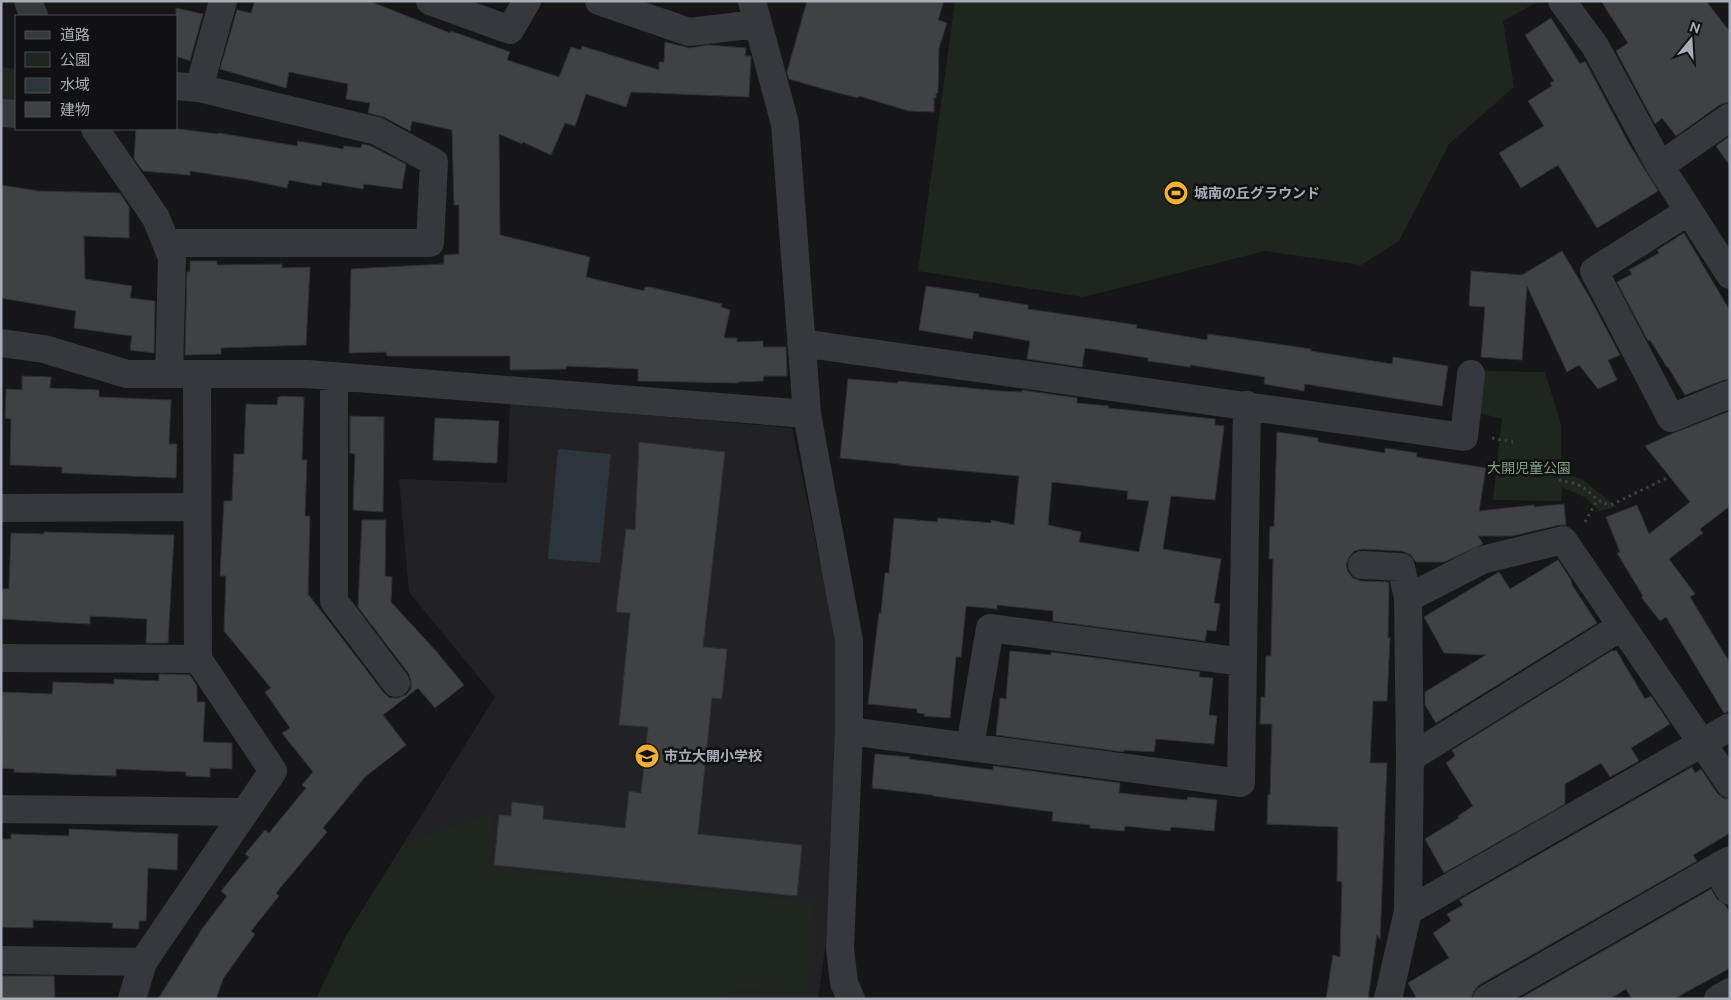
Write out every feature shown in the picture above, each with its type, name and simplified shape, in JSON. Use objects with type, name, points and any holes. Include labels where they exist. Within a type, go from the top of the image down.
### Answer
[{"type":"street","points":[[28,1],[34,15]]},
{"type":"street","points":[[166,243],[430,243],[434,162],[377,131],[188,87],[223,1]]},
{"type":"street","points":[[430,1],[510,30],[527,1]]},
{"type":"street","points":[[599,1],[689,32],[755,13],[784,124],[807,414],[848,641],[849,731],[840,948],[844,983],[851,999]]},
{"type":"street","points":[[1562,1],[1595,46],[1660,166],[1730,275]]},
{"type":"street","points":[[1,113],[15,114]]},
{"type":"street","points":[[1660,166],[1730,117]]},
{"type":"street","points":[[96,130],[156,218],[172,258],[169,374]]},
{"type":"street","points":[[1689,211],[1594,271],[1671,418],[1730,394]]},
{"type":"street","points":[[801,342],[1464,437],[1471,374]]},
{"type":"street","points":[[1,343],[44,349],[127,374],[307,374],[807,414]]},
{"type":"street","points":[[132,999],[143,962],[273,771],[198,659],[197,374]]},
{"type":"street","points":[[334,376],[334,601],[396,683]]},
{"type":"street","points":[[849,731],[1241,783],[1247,405]]},
{"type":"street","points":[[1,508],[197,507]]},
{"type":"street","points":[[1408,598],[1482,560],[1563,540],[1730,784]]},
{"type":"street","points":[[1362,565],[1401,567],[1408,598],[1410,758],[1408,911],[1388,999]]},
{"type":"street","points":[[1410,758],[1622,626]]},
{"type":"street","points":[[970,747],[990,628],[1243,662]]},
{"type":"street","points":[[1,658],[198,659]]},
{"type":"street","points":[[1408,911],[1730,726]]},
{"type":"street","points":[[1,809],[244,812]]},
{"type":"street","points":[[1487,999],[1725,873]]},
{"type":"street","points":[[1,960],[143,962]]},
{"type":"street","points":[[1718,999],[1730,992]]},
{"type":"path","points":[[1559,480],[1582,487],[1597,500],[1610,505],[1677,473],[1662,445],[1671,418]]},
{"type":"path","points":[[1593,506],[1597,500]]},
{"type":"shaded area","name":"市立大開小学校","points":[[510,403],[792,428],[832,620],[839,677],[826,942],[818,999],[316,999],[346,936],[495,697],[409,592],[399,479],[507,483]]},
{"type":"green space","name":"城南の丘グラウンド","points":[[955,1],[1539,1],[1503,21],[1514,87],[1449,144],[1399,241],[1361,265],[1265,251],[1083,297],[918,271]]},
{"type":"green space","points":[[1,67],[15,69],[15,112],[1,110]]},
{"type":"green space","name":"大開児童公園","points":[[1483,371],[1545,372],[1561,425],[1561,471],[1583,480],[1617,507],[1599,511],[1586,498],[1562,487],[1561,501],[1493,500],[1502,419],[1479,413]]},
{"type":"green space","points":[[492,813],[489,868],[812,902],[808,993],[733,989],[732,999],[316,999],[346,936],[404,843]]},
{"type":"water","points":[[558,449],[611,454],[600,563],[548,559]]},
{"type":"building","points":[[255,1],[369,1],[450,33],[451,31],[510,52],[507,60],[559,77],[571,47],[581,50],[582,46],[659,70],[659,62],[664,62],[665,42],[690,48],[708,45],[746,48],[745,56],[751,56],[749,97],[631,92],[626,107],[586,94],[575,126],[565,123],[551,155],[523,142],[522,144],[499,134],[500,235],[590,257],[586,277],[644,291],[645,287],[650,287],[722,304],[721,307],[730,310],[724,338],[737,338],[737,342],[763,341],[763,347],[786,347],[787,376],[764,376],[763,381],[738,383],[638,381],[638,369],[566,366],[566,369],[510,370],[510,356],[387,356],[386,352],[349,353],[351,269],[444,264],[444,255],[459,254],[459,205],[454,205],[452,130],[412,121],[410,131],[384,117],[368,113],[370,103],[346,99],[348,84],[289,72],[286,88],[220,69],[237,10],[251,13]]},
{"type":"building","points":[[807,1],[944,1],[938,20],[947,23],[939,48],[938,93],[936,93],[936,98],[934,98],[934,112],[909,111],[859,96],[858,98],[789,79],[787,72]]},
{"type":"building","points":[[1601,1],[1706,1],[1730,32],[1730,102],[1721,104],[1676,136],[1662,118],[1655,124],[1616,51],[1628,43]]},
{"type":"building","points":[[176,8],[203,14],[190,61],[178,57],[178,15],[176,15]]},
{"type":"building","points":[[1551,18],[1580,64],[1585,61],[1629,144],[1658,191],[1597,228],[1558,165],[1521,188],[1499,153],[1544,126],[1528,101],[1552,86],[1550,83],[1554,81],[1525,35]]},
{"type":"building","points":[[179,129],[219,133],[297,146],[298,141],[343,149],[344,146],[361,148],[362,144],[371,146],[406,164],[402,189],[364,184],[363,189],[322,182],[321,186],[289,180],[287,188],[190,171],[190,175],[143,171],[134,159],[136,130]]},
{"type":"building","points":[[1730,136],[1730,166],[1716,146]]},
{"type":"building","points":[[1,185],[39,191],[120,193],[129,207],[129,238],[84,236],[85,279],[132,286],[130,298],[155,301],[154,353],[130,350],[132,336],[74,328],[76,311],[1,298]]},
{"type":"building","points":[[1684,233],[1730,311],[1730,379],[1685,395],[1650,340],[1648,341],[1617,282],[1632,274],[1629,270],[1659,253],[1657,250]]},
{"type":"building","points":[[1562,251],[1590,298],[1620,355],[1608,360],[1617,380],[1598,389],[1579,365],[1567,372],[1527,286],[1522,360],[1481,357],[1485,307],[1469,306],[1471,271],[1522,275]]},
{"type":"building","points":[[190,261],[217,261],[217,265],[282,264],[282,268],[310,267],[306,345],[221,348],[221,354],[185,355],[187,272],[190,272]]},
{"type":"building","points":[[926,286],[979,294],[979,297],[1028,305],[1028,309],[1137,325],[1136,328],[1207,340],[1208,334],[1311,349],[1311,351],[1392,364],[1393,357],[1448,366],[1442,406],[1305,384],[1304,391],[1264,384],[1265,377],[1191,365],[1190,367],[1148,361],[1148,358],[1085,348],[1082,367],[1027,359],[1030,341],[974,331],[972,339],[919,330]]},
{"type":"building","points":[[22,376],[51,377],[50,388],[99,390],[99,397],[171,400],[169,444],[177,444],[176,478],[62,473],[62,467],[10,465],[11,419],[5,418],[6,389],[22,390]]},
{"type":"building","points":[[848,379],[898,383],[898,381],[999,391],[1022,392],[1022,390],[1077,398],[1077,403],[1109,406],[1108,408],[1215,419],[1215,425],[1224,426],[1215,500],[1171,496],[1163,549],[1221,559],[1214,603],[1220,604],[1216,631],[1207,630],[1205,641],[1053,621],[1053,611],[997,605],[997,609],[966,606],[961,657],[956,657],[950,718],[924,716],[925,714],[917,713],[917,709],[868,704],[885,573],[889,573],[894,518],[937,522],[938,518],[991,523],[991,520],[1014,525],[1019,476],[840,458]],"holes":[[[1052,482],[1128,491],[1127,499],[1149,501],[1139,552],[1079,542],[1081,532],[1048,525]]]},
{"type":"building","points":[[278,397],[304,397],[302,460],[307,460],[305,516],[310,516],[308,594],[384,693],[390,698],[406,695],[411,689],[409,674],[358,607],[362,520],[386,520],[385,576],[392,577],[391,602],[464,685],[435,708],[418,688],[383,715],[406,745],[365,777],[323,828],[327,832],[276,893],[279,896],[251,931],[255,934],[223,979],[216,999],[158,999],[202,929],[227,896],[221,891],[249,857],[245,854],[265,830],[269,833],[306,788],[302,785],[313,772],[282,733],[290,728],[265,692],[271,688],[224,631],[226,576],[220,576],[224,501],[232,501],[234,454],[244,454],[246,404],[277,405]]},
{"type":"building","points":[[1730,411],[1730,506],[1700,529],[1703,533],[1669,559],[1695,594],[1690,597],[1730,663],[1730,711],[1724,713],[1666,617],[1660,621],[1641,597],[1643,596],[1617,553],[1620,552],[1606,517],[1637,505],[1649,534],[1690,502],[1645,446]]},
{"type":"building","points":[[350,416],[384,417],[383,512],[353,510],[355,454],[350,453]]},
{"type":"building","points":[[435,418],[499,421],[497,463],[433,460]]},
{"type":"building","points":[[1277,432],[1318,438],[1318,442],[1385,453],[1385,448],[1417,453],[1416,457],[1486,468],[1479,511],[1564,504],[1566,525],[1512,536],[1478,536],[1483,544],[1444,562],[1416,562],[1411,555],[1402,551],[1362,549],[1354,551],[1349,557],[1346,565],[1348,572],[1353,578],[1361,581],[1388,582],[1389,586],[1388,639],[1390,637],[1387,701],[1373,701],[1370,763],[1387,763],[1380,940],[1377,934],[1368,999],[1326,999],[1333,955],[1340,957],[1342,882],[1337,881],[1338,827],[1267,824],[1268,795],[1270,795],[1272,724],[1260,724],[1261,697],[1265,697],[1266,656],[1271,656],[1273,559],[1269,559],[1270,526],[1274,527]]},
{"type":"building","points":[[639,442],[725,452],[703,647],[727,649],[722,699],[712,698],[698,834],[802,845],[797,896],[494,865],[499,815],[511,816],[512,802],[544,806],[543,819],[625,828],[629,791],[641,793],[648,727],[619,725],[630,613],[616,612],[626,529],[635,530]]},
{"type":"building","points":[[44,532],[174,535],[168,643],[146,643],[147,619],[90,616],[90,624],[1,619],[1,589],[9,589],[11,533],[44,534]]},
{"type":"building","points":[[1558,560],[1597,623],[1436,723],[1425,705],[1425,692],[1486,655],[1444,653],[1424,617],[1499,572],[1510,589]]},
{"type":"building","points":[[1613,650],[1614,652],[1616,650],[1645,699],[1651,696],[1670,724],[1631,748],[1639,761],[1610,777],[1601,763],[1565,784],[1565,804],[1444,873],[1425,839],[1459,818],[1458,816],[1473,806],[1446,763],[1455,756],[1452,750]]},
{"type":"building","points":[[1010,651],[1051,655],[1051,652],[1200,672],[1199,677],[1213,678],[1209,715],[1217,716],[1214,744],[1156,739],[1154,752],[1124,750],[1124,752],[996,735],[1000,698],[1006,699]]},
{"type":"building","points":[[159,674],[190,675],[197,686],[197,702],[205,702],[203,742],[232,743],[232,769],[210,768],[210,777],[186,776],[186,772],[116,769],[116,776],[14,772],[14,769],[1,768],[2,692],[52,694],[53,682],[114,684],[114,679],[159,681]]},
{"type":"building","points":[[875,754],[910,757],[909,759],[993,770],[993,766],[1120,783],[1119,793],[1187,800],[1188,797],[1217,800],[1214,831],[1171,827],[1170,831],[1125,826],[1124,831],[1090,828],[1090,825],[1052,821],[1053,812],[872,788]]},
{"type":"building","points":[[1692,767],[1695,773],[1701,769],[1717,793],[1723,798],[1730,799],[1730,833],[1693,855],[1697,861],[1479,985],[1471,999],[1417,999],[1408,983],[1449,958],[1433,933],[1451,921],[1447,914],[1463,905],[1459,900]]},
{"type":"building","points":[[69,829],[178,834],[177,870],[148,868],[146,921],[139,921],[139,929],[112,928],[113,923],[33,920],[33,928],[1,927],[1,839],[11,839],[11,834],[69,836]]},
{"type":"building","points":[[1711,889],[1717,899],[1725,905],[1730,913],[1730,968],[1674,999],[1632,999],[1626,989],[1610,999],[1519,999]]},
{"type":"building","points":[[1,976],[54,976],[55,999],[1,999]]},
{"type":"place","name":"城南の丘グラウンド","points":[[1176,193]]},
{"type":"place","name":"市立大開小学校","points":[[647,756]]}]
